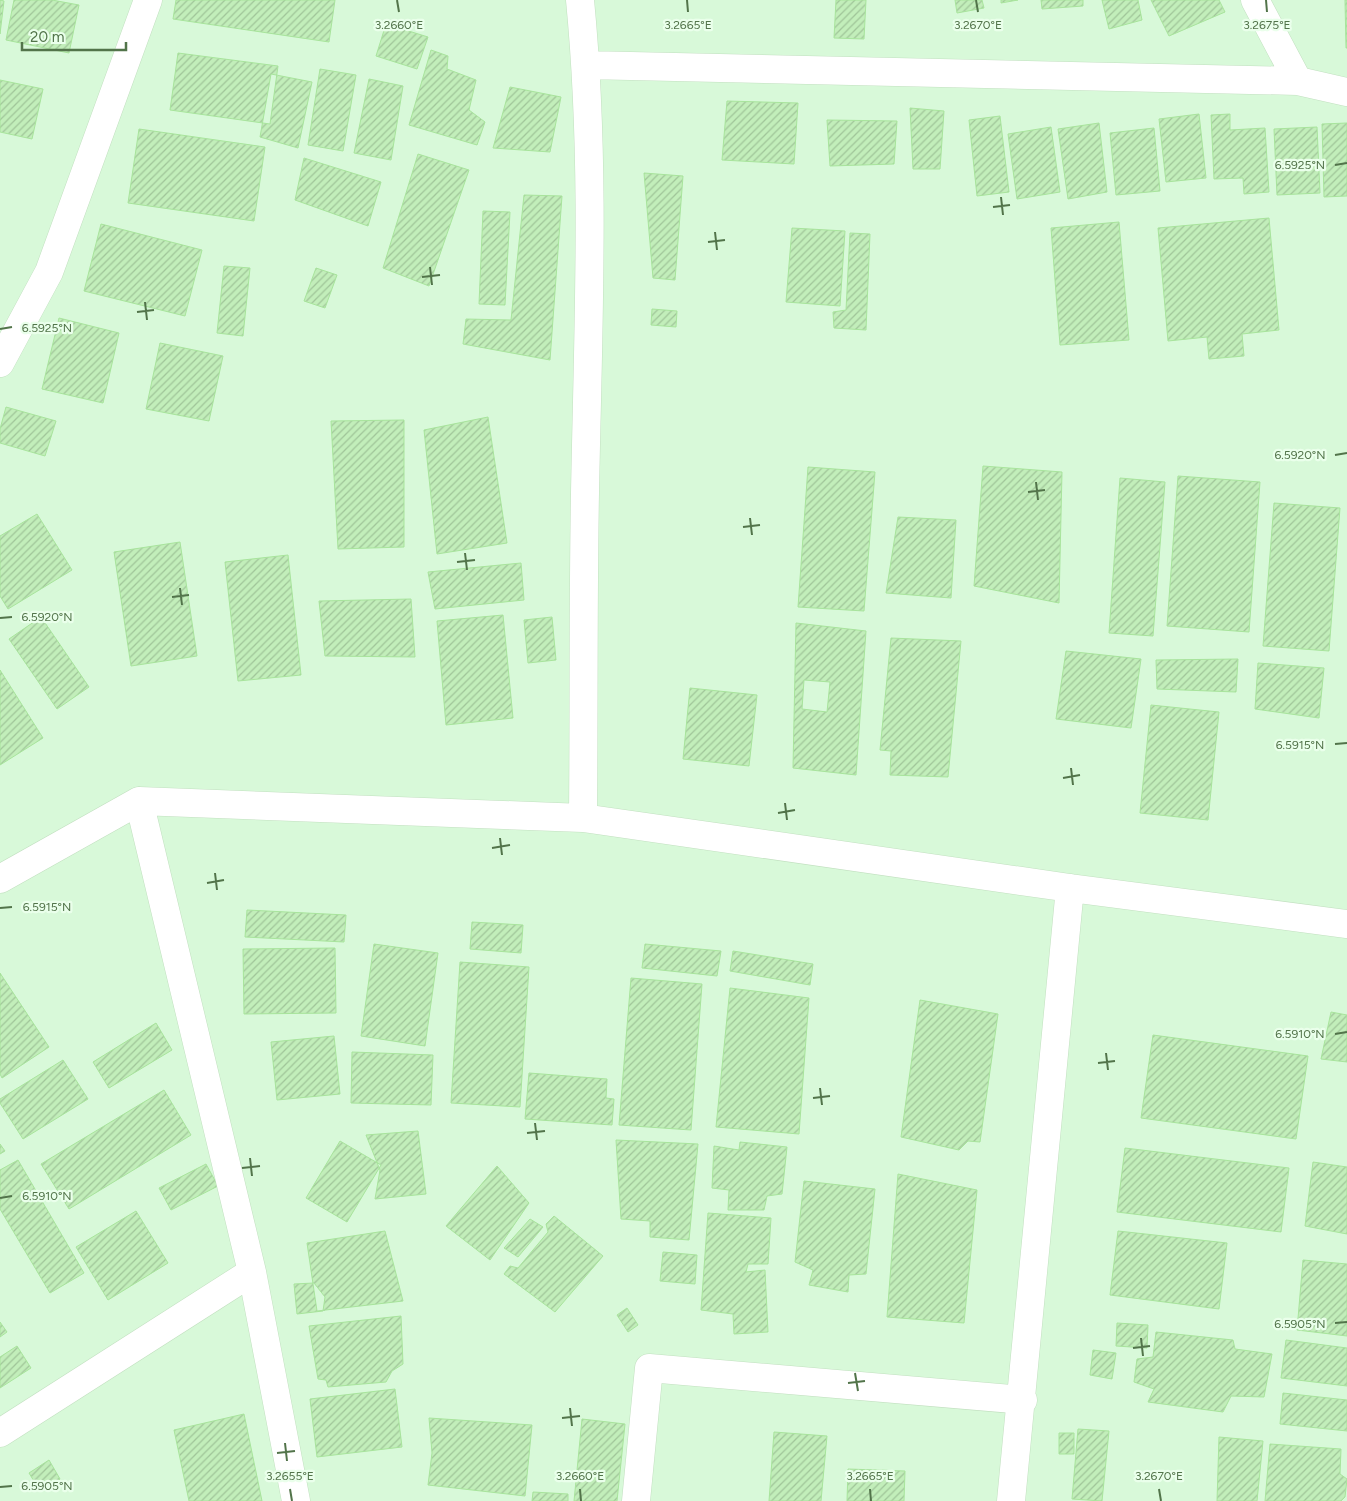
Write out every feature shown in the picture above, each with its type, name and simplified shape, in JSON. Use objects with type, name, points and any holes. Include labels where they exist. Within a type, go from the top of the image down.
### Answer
[{"type":"street","points":[[0,363],[49,272],[148,0]]},
{"type":"street","points":[[580,0],[586,65],[591,280],[585,494],[583,818]]},
{"type":"street","points":[[1255,0],[1298,82]]},
{"type":"street","points":[[586,65],[1298,82],[1347,92]]},
{"type":"street","points":[[139,801],[252,1272],[296,1501]]},
{"type":"street","points":[[0,879],[139,801],[583,818],[1070,888],[1347,924]]},
{"type":"street","points":[[1011,1501],[1070,888]]},
{"type":"street","points":[[0,1433],[252,1272]]},
{"type":"street","points":[[636,1501],[649,1368],[1022,1400]]},
{"type":"shaded area","points":[[0,0],[1347,0],[1347,1501],[0,1501]]},
{"type":"building","points":[[0,0],[4,1],[0,34]]},
{"type":"building","points":[[14,0],[52,0],[79,5],[69,53],[6,40]]},
{"type":"building","points":[[176,0],[335,0],[329,42],[173,19]]},
{"type":"building","points":[[836,0],[866,0],[864,39],[834,38]]},
{"type":"building","points":[[955,0],[982,0],[984,8],[957,13]]},
{"type":"building","points":[[1001,0],[1018,0],[1001,3]]},
{"type":"building","points":[[1041,0],[1083,0],[1083,6],[1042,9]]},
{"type":"building","points":[[1102,0],[1138,0],[1142,20],[1109,29]]},
{"type":"building","points":[[1151,0],[1219,0],[1225,12],[1169,36]]},
{"type":"building","points":[[1345,0],[1347,0],[1347,48],[1346,48]]},
{"type":"building","points":[[386,24],[428,37],[417,69],[376,56]]},
{"type":"building","points":[[431,50],[448,56],[447,69],[476,80],[469,110],[485,122],[477,145],[409,125]]},
{"type":"building","points":[[178,53],[278,66],[270,124],[170,110]]},
{"type":"building","points":[[320,69],[356,75],[343,151],[308,145]]},
{"type":"building","points":[[271,74],[312,82],[298,148],[260,137]]},
{"type":"building","points":[[369,79],[403,86],[391,160],[354,153]]},
{"type":"building","points":[[0,80],[43,89],[32,139],[0,132]]},
{"type":"building","points":[[510,87],[561,97],[550,152],[493,148]]},
{"type":"building","points":[[727,101],[798,103],[794,164],[722,160]]},
{"type":"building","points":[[910,108],[944,111],[940,169],[913,169]]},
{"type":"building","points":[[1199,114],[1206,178],[1166,182],[1159,119]]},
{"type":"building","points":[[1230,114],[1230,130],[1265,128],[1269,192],[1244,194],[1243,178],[1214,179],[1211,115]]},
{"type":"building","points":[[1000,116],[1009,192],[977,196],[969,120]]},
{"type":"building","points":[[827,120],[897,121],[894,164],[830,166]]},
{"type":"building","points":[[1099,123],[1107,192],[1068,199],[1058,129]]},
{"type":"building","points":[[1347,123],[1347,196],[1324,197],[1322,124]]},
{"type":"building","points":[[1051,127],[1060,192],[1017,199],[1008,134]]},
{"type":"building","points":[[1317,127],[1320,193],[1277,195],[1274,129]]},
{"type":"building","points":[[1154,128],[1160,191],[1116,195],[1110,133]]},
{"type":"building","points":[[139,129],[265,147],[254,221],[128,203]]},
{"type":"building","points":[[418,154],[469,170],[429,286],[383,268]]},
{"type":"building","points":[[304,158],[381,182],[368,226],[295,200]]},
{"type":"building","points":[[644,173],[683,176],[675,280],[653,278]]},
{"type":"building","points":[[524,195],[562,196],[550,360],[463,344],[466,319],[511,320]]},
{"type":"building","points":[[483,211],[510,212],[505,305],[479,304]]},
{"type":"building","points":[[1269,218],[1279,330],[1242,334],[1244,356],[1209,359],[1207,337],[1168,341],[1158,228]]},
{"type":"building","points":[[1119,222],[1129,340],[1060,345],[1051,228]]},
{"type":"building","points":[[101,224],[202,250],[185,316],[84,291]]},
{"type":"building","points":[[792,228],[845,231],[840,306],[786,302]]},
{"type":"building","points":[[850,233],[870,234],[866,330],[834,328],[833,312],[846,310]]},
{"type":"building","points":[[224,266],[250,268],[243,336],[217,333]]},
{"type":"building","points":[[316,268],[337,275],[325,308],[304,301]]},
{"type":"building","points":[[652,309],[677,311],[676,327],[651,325]]},
{"type":"building","points":[[59,318],[119,333],[103,403],[42,389]]},
{"type":"building","points":[[160,343],[223,356],[209,421],[146,409]]},
{"type":"building","points":[[6,407],[56,421],[45,456],[0,443],[0,429]]},
{"type":"building","points":[[488,417],[507,543],[437,554],[424,430]]},
{"type":"building","points":[[404,420],[404,547],[338,549],[331,421]]},
{"type":"building","points":[[983,466],[1062,472],[1059,603],[974,586]]},
{"type":"building","points":[[808,467],[875,472],[864,611],[798,607]]},
{"type":"building","points":[[1178,476],[1260,482],[1249,632],[1167,626]]},
{"type":"building","points":[[1120,478],[1165,482],[1153,636],[1109,633]]},
{"type":"building","points":[[1274,503],[1340,508],[1329,651],[1263,646]]},
{"type":"building","points":[[37,514],[72,570],[8,609],[0,596],[0,536]]},
{"type":"building","points":[[898,517],[956,520],[951,598],[886,593]]},
{"type":"building","points":[[180,542],[197,656],[131,666],[114,552]]},
{"type":"building","points":[[288,555],[301,675],[238,681],[225,562]]},
{"type":"building","points":[[521,563],[524,600],[435,609],[428,572]]},
{"type":"building","points":[[411,599],[415,657],[325,656],[319,601]]},
{"type":"building","points":[[503,615],[513,718],[446,725],[437,621]]},
{"type":"building","points":[[41,617],[89,687],[57,709],[9,639]]},
{"type":"building","points":[[552,617],[556,660],[528,663],[524,620]]},
{"type":"building","points":[[796,623],[866,631],[856,775],[793,768]],"holes":[[[804,680],[830,682],[827,712],[802,709]]]},
{"type":"building","points":[[891,638],[961,641],[948,777],[890,775],[891,751],[880,750]]},
{"type":"building","points":[[1066,651],[1141,659],[1131,728],[1056,719]]},
{"type":"building","points":[[1238,659],[1236,692],[1157,689],[1156,660]]},
{"type":"building","points":[[1258,663],[1324,668],[1319,718],[1255,709]]},
{"type":"building","points":[[0,670],[43,738],[0,765]]},
{"type":"building","points":[[690,688],[757,695],[749,766],[683,759]]},
{"type":"building","points":[[1151,705],[1219,712],[1208,820],[1140,813]]},
{"type":"building","points":[[247,910],[346,915],[344,942],[245,937]]},
{"type":"building","points":[[472,922],[523,925],[521,953],[470,949]]},
{"type":"building","points":[[374,944],[438,953],[425,1046],[361,1036]]},
{"type":"building","points":[[645,944],[721,951],[717,976],[642,968]]},
{"type":"building","points":[[335,948],[336,1013],[244,1014],[243,949]]},
{"type":"building","points":[[733,951],[813,964],[810,985],[730,971]]},
{"type":"building","points":[[460,962],[529,967],[520,1107],[451,1103]]},
{"type":"building","points":[[0,973],[49,1047],[2,1078],[0,1074]]},
{"type":"building","points":[[631,978],[702,984],[691,1130],[619,1125]]},
{"type":"building","points":[[730,988],[809,998],[799,1134],[716,1127]]},
{"type":"building","points":[[920,1000],[998,1014],[980,1142],[968,1141],[959,1150],[901,1137]]},
{"type":"building","points":[[1331,1012],[1347,1015],[1347,1062],[1321,1059]]},
{"type":"building","points":[[156,1023],[172,1050],[109,1088],[93,1062]]},
{"type":"building","points":[[1153,1035],[1308,1056],[1296,1139],[1141,1118]]},
{"type":"building","points":[[334,1036],[340,1094],[277,1100],[271,1042]]},
{"type":"building","points":[[352,1052],[433,1055],[431,1105],[351,1103]]},
{"type":"building","points":[[63,1060],[88,1099],[23,1139],[0,1103],[0,1099]]},
{"type":"building","points":[[529,1073],[607,1079],[606,1098],[614,1099],[612,1125],[525,1119]]},
{"type":"building","points":[[164,1090],[191,1135],[69,1209],[41,1164]]},
{"type":"building","points":[[418,1131],[426,1194],[375,1199],[380,1170],[366,1135]]},
{"type":"building","points":[[616,1140],[698,1144],[689,1240],[650,1237],[650,1221],[621,1219]]},
{"type":"building","points":[[340,1141],[381,1165],[347,1222],[306,1198]]},
{"type":"building","points":[[740,1142],[787,1147],[782,1194],[767,1196],[764,1210],[728,1210],[729,1190],[712,1188],[714,1146],[739,1150]]},
{"type":"building","points":[[0,1144],[5,1151],[0,1154]]},
{"type":"building","points":[[1125,1148],[1289,1168],[1281,1232],[1117,1212]]},
{"type":"building","points":[[18,1160],[84,1273],[50,1293],[0,1209],[0,1170]]},
{"type":"building","points":[[1313,1162],[1347,1167],[1347,1234],[1305,1226]]},
{"type":"building","points":[[206,1164],[218,1186],[171,1210],[159,1188]]},
{"type":"building","points":[[497,1166],[529,1203],[490,1260],[446,1226]]},
{"type":"building","points":[[898,1174],[977,1190],[964,1323],[887,1317]]},
{"type":"building","points":[[804,1181],[875,1189],[866,1274],[849,1275],[848,1292],[809,1285],[813,1270],[795,1262]]},
{"type":"building","points":[[136,1211],[168,1263],[108,1300],[76,1247]]},
{"type":"building","points":[[708,1213],[771,1218],[768,1264],[748,1264],[746,1272],[765,1270],[768,1332],[734,1334],[733,1314],[701,1310]]},
{"type":"building","points":[[554,1216],[603,1256],[555,1312],[504,1274],[510,1266],[518,1268],[548,1232],[546,1224]]},
{"type":"building","points":[[530,1219],[543,1227],[518,1257],[504,1248]]},
{"type":"building","points":[[385,1231],[403,1301],[317,1311],[307,1243]]},
{"type":"building","points":[[1118,1231],[1227,1243],[1219,1309],[1110,1295]]},
{"type":"building","points":[[663,1252],[697,1255],[695,1284],[660,1281]]},
{"type":"building","points":[[1303,1260],[1347,1264],[1347,1336],[1297,1330]]},
{"type":"building","points":[[314,1283],[325,1297],[323,1311],[297,1314],[294,1284]]},
{"type":"building","points":[[627,1308],[638,1325],[628,1332],[617,1315]]},
{"type":"building","points":[[401,1316],[403,1364],[392,1371],[386,1382],[328,1387],[326,1380],[318,1379],[309,1326]]},
{"type":"building","points":[[0,1322],[7,1332],[0,1337]]},
{"type":"building","points":[[1117,1323],[1148,1325],[1147,1348],[1116,1346]]},
{"type":"building","points":[[1156,1332],[1233,1340],[1235,1349],[1272,1354],[1264,1397],[1231,1396],[1223,1412],[1148,1402],[1154,1389],[1134,1382],[1137,1359],[1153,1357]]},
{"type":"building","points":[[1286,1340],[1347,1348],[1347,1386],[1281,1378]]},
{"type":"building","points":[[17,1346],[31,1368],[0,1388],[0,1357]]},
{"type":"building","points":[[1093,1350],[1116,1353],[1112,1379],[1090,1375]]},
{"type":"building","points":[[395,1389],[402,1447],[317,1457],[310,1399]]},
{"type":"building","points":[[1283,1393],[1347,1400],[1347,1431],[1280,1424]]},
{"type":"building","points":[[244,1414],[262,1501],[189,1501],[174,1430]]},
{"type":"building","points":[[429,1418],[532,1425],[525,1496],[428,1485],[432,1453]]},
{"type":"building","points":[[582,1419],[625,1424],[617,1501],[574,1501]]},
{"type":"building","points":[[1078,1429],[1109,1431],[1102,1501],[1072,1499]]},
{"type":"building","points":[[774,1432],[827,1436],[821,1501],[769,1501]]},
{"type":"building","points":[[1059,1433],[1074,1433],[1074,1454],[1059,1454]]},
{"type":"building","points":[[1219,1437],[1263,1441],[1257,1501],[1217,1501]]},
{"type":"building","points":[[1270,1444],[1341,1449],[1340,1474],[1347,1479],[1345,1497],[1341,1501],[1265,1501]]},
{"type":"building","points":[[49,1460],[60,1479],[40,1491],[29,1473]]},
{"type":"building","points":[[848,1469],[905,1471],[904,1501],[847,1501]]},
{"type":"building","points":[[533,1492],[568,1494],[568,1501],[532,1501]]}]
